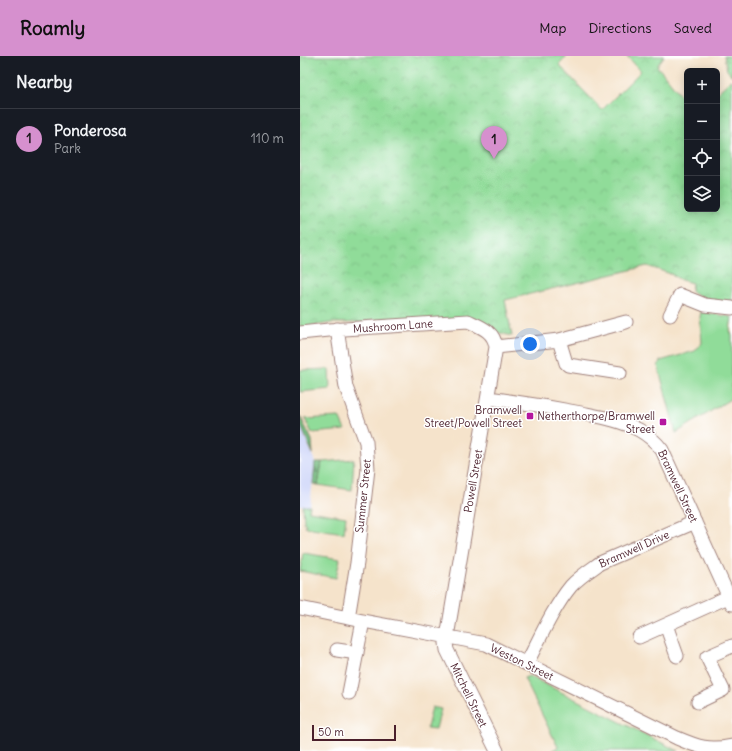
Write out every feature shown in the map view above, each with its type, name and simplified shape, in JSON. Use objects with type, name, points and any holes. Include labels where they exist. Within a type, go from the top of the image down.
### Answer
[{"type":"street","points":[[670,315],[680,295],[705,305],[732,308]]},
{"type":"street","name":"Mushroom Lane","points":[[300,333],[337,329],[468,321],[492,334],[496,347]]},
{"type":"street","points":[[496,347],[559,340],[626,322]]},
{"type":"street","name":"Summer Street","points":[[337,329],[346,387],[366,442],[368,455],[368,469],[357,563],[348,618]]},
{"type":"street","points":[[559,340],[566,363],[568,365],[620,373]]},
{"type":"street","name":"Powell Street","points":[[446,637],[496,347]]},
{"type":"street","name":"Bramwell Street","points":[[488,398],[538,405],[612,420],[629,425],[641,431],[655,442],[662,450],[730,600]]},
{"type":"street","name":"Bramwell Drive","points":[[527,663],[560,602],[572,586],[587,572],[600,563],[695,522]]},
{"type":"street","points":[[639,637],[730,600]]},
{"type":"street","name":"Weston Street","points":[[300,608],[486,644],[697,747],[705,748],[732,746]]},
{"type":"street","points":[[349,693],[363,621]]},
{"type":"street","points":[[666,625],[677,656]]},
{"type":"street","name":"Mitchell Street","points":[[446,637],[448,650],[497,751]]},
{"type":"street","points":[[698,702],[723,690],[707,657],[732,646]]},
{"type":"street","points":[[337,650],[357,653]]},
{"type":"shaded area","points":[[300,424],[315,462],[310,506],[300,506]]},
{"type":"green space","points":[[300,56],[567,56],[559,65],[602,110],[641,71],[627,56],[664,56],[657,66],[684,99],[684,212],[720,212],[720,90],[732,79],[732,301],[715,301],[701,296],[691,291],[692,283],[647,266],[505,300],[512,336],[485,329],[468,321],[330,323],[300,328]]},
{"type":"green space","points":[[724,56],[732,56],[732,76],[727,70]]},
{"type":"green space","points":[[701,312],[732,317],[730,330],[732,336],[732,398],[676,433],[658,366],[660,361],[695,351],[702,343]]},
{"type":"green space","points":[[329,369],[330,389],[300,392],[300,370]]},
{"type":"green space","points":[[300,416],[312,440],[313,454],[300,424]]},
{"type":"green space","points":[[339,417],[345,430],[312,433],[305,419]]},
{"type":"green space","points":[[354,459],[352,490],[318,485],[322,462]]},
{"type":"green space","points":[[315,462],[322,462],[318,485],[313,484]]},
{"type":"green space","points":[[303,506],[310,506],[309,511],[346,517],[344,533],[305,527],[306,524],[304,523]]},
{"type":"green space","points":[[303,553],[340,559],[336,578],[300,571]]},
{"type":"green space","points":[[529,676],[679,751],[551,751],[558,747],[524,678]]},
{"type":"green space","points":[[432,707],[441,709],[436,729],[427,728]]},
{"type":"place","name":"Ponderosa","points":[[494,159]]},
{"type":"place","name":"Bramwell Street/Powell Street","points":[[530,416]]},
{"type":"place","name":"Netherthorpe/Bramwell Street","points":[[663,422]]}]
